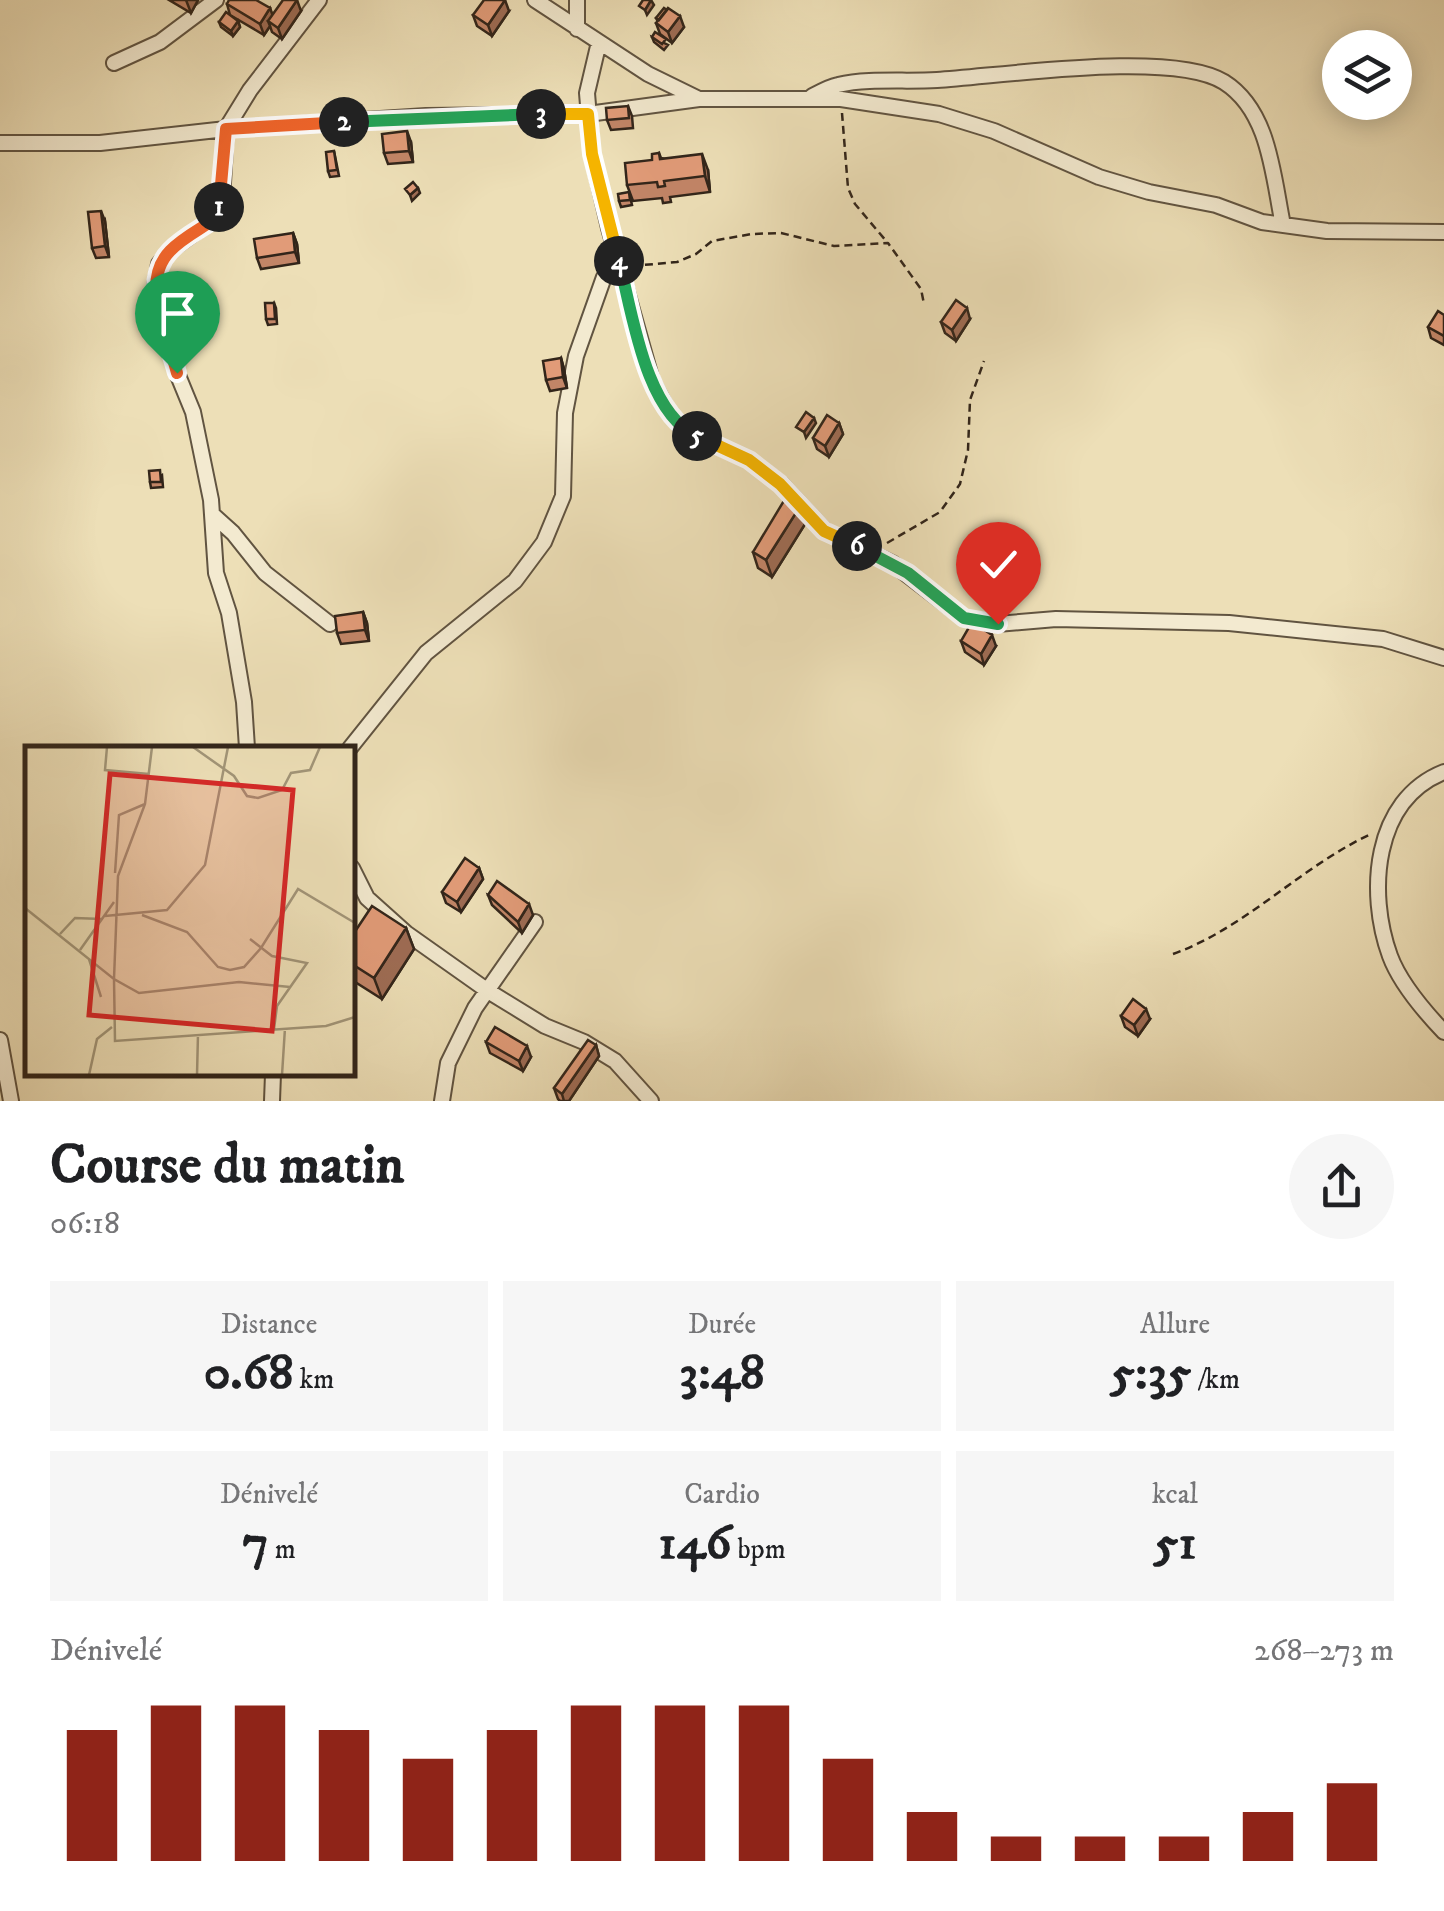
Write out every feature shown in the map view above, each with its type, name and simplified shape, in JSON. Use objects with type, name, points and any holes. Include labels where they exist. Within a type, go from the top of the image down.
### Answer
[{"type":"street","points":[[114,63],[172,35],[216,0]]},
{"type":"street","points":[[247,746],[244,702],[229,613],[216,573],[213,516],[194,412],[177,373],[155,286],[159,264],[172,249],[216,218],[223,183],[226,129],[250,90],[319,0]]},
{"type":"street","points":[[535,0],[648,74],[699,99]]},
{"type":"street","points":[[576,0],[577,28]]},
{"type":"street","points":[[600,42],[588,93],[592,154],[652,381],[687,432],[749,460],[780,484],[824,531],[908,573],[952,611],[976,622],[1229,622],[1383,639],[1444,658]]},
{"type":"street","points":[[808,99],[842,84],[1114,66],[1205,73],[1242,97],[1258,118],[1283,226]]},
{"type":"street","points":[[0,142],[100,143],[226,129],[426,116],[588,114],[699,99],[841,99],[939,114],[994,131],[1099,177],[1216,205],[1262,222],[1345,232],[1444,232]]},
{"type":"street","points":[[352,746],[426,654],[515,582],[544,542],[563,496],[565,413],[576,356],[604,277],[620,266]]},
{"type":"street","points":[[213,516],[233,533],[265,574],[330,624]]},
{"type":"street","points":[[1444,772],[1412,794],[1386,827],[1379,850],[1380,895],[1390,957],[1418,1002],[1444,1032]]},
{"type":"street","points":[[355,877],[367,898],[406,933],[488,991],[615,1061],[651,1101]]},
{"type":"street","points":[[442,1101],[448,1063],[474,1008],[535,922]]},
{"type":"street","points":[[0,1040],[11,1101]]},
{"type":"street","points":[[272,1101],[273,1076]]},
{"type":"path","points":[[841,99],[848,188],[921,289],[924,304]]},
{"type":"path","points":[[620,266],[677,262],[712,241],[752,234],[780,233],[834,246],[888,243]]},
{"type":"path","points":[[875,554],[894,537],[940,512],[960,484],[968,450],[970,400],[984,361]]},
{"type":"path","points":[[1173,954],[1205,942],[1298,877],[1386,827]]},
{"type":"building","points":[[229,0],[256,0],[270,8],[260,24],[227,4]]},
{"type":"building","points":[[283,0],[297,0],[278,28],[268,21]]},
{"type":"building","points":[[484,0],[505,0],[488,25],[473,15]]},
{"type":"building","points":[[643,0],[651,0],[645,10],[639,6]]},
{"type":"building","points":[[668,8],[680,16],[668,32],[656,23]]},
{"type":"building","points":[[226,12],[238,21],[231,31],[219,22]]},
{"type":"building","points":[[655,32],[666,39],[662,44],[652,37]]},
{"type":"building","points":[[628,106],[629,118],[607,120],[606,108]]},
{"type":"building","points":[[407,131],[409,151],[384,153],[382,134]]},
{"type":"building","points":[[334,151],[337,170],[328,171],[326,152]]},
{"type":"building","points":[[659,153],[660,159],[702,154],[705,176],[664,181],[665,186],[658,187],[657,182],[627,185],[625,163],[652,160],[652,154]]},
{"type":"building","points":[[413,182],[418,188],[410,195],[405,189]]},
{"type":"building","points":[[629,192],[630,200],[619,201],[618,194]]},
{"type":"building","points":[[101,211],[105,246],[92,248],[88,212]]},
{"type":"building","points":[[293,233],[295,252],[257,258],[254,239]]},
{"type":"building","points":[[956,300],[967,308],[952,330],[941,322]]},
{"type":"building","points":[[265,303],[274,303],[275,319],[266,319]]},
{"type":"building","points":[[1438,311],[1444,315],[1444,336],[1428,327]]},
{"type":"building","points":[[561,358],[563,377],[546,380],[543,361]]},
{"type":"building","points":[[806,412],[814,418],[804,432],[796,427]]},
{"type":"building","points":[[827,415],[839,423],[825,446],[813,438]]},
{"type":"building","points":[[160,470],[161,482],[150,482],[149,471]]},
{"type":"building","points":[[785,499],[799,508],[766,560],[753,552]]},
{"type":"building","points":[[363,612],[365,630],[337,633],[335,616]]},
{"type":"building","points":[[972,622],[992,635],[981,654],[961,641]]},
{"type":"building","points":[[465,858],[479,868],[457,902],[442,892]]},
{"type":"building","points":[[497,881],[529,904],[518,922],[488,895]]},
{"type":"building","points":[[372,906],[406,928],[374,978],[355,966],[355,932]]},
{"type":"building","points":[[1133,999],[1146,1009],[1134,1025],[1121,1016]]},
{"type":"building","points":[[495,1027],[527,1046],[519,1061],[486,1042]]},
{"type":"building","points":[[588,1040],[596,1045],[562,1094],[554,1088]]},
{"type":"route","points":[[177,373],[155,286],[159,264],[183,239],[216,218],[223,183],[226,129],[426,116],[588,114],[592,154],[609,228],[652,381],[668,411],[687,432],[749,460],[780,484],[824,531],[892,563],[964,618],[998,624]]}]
